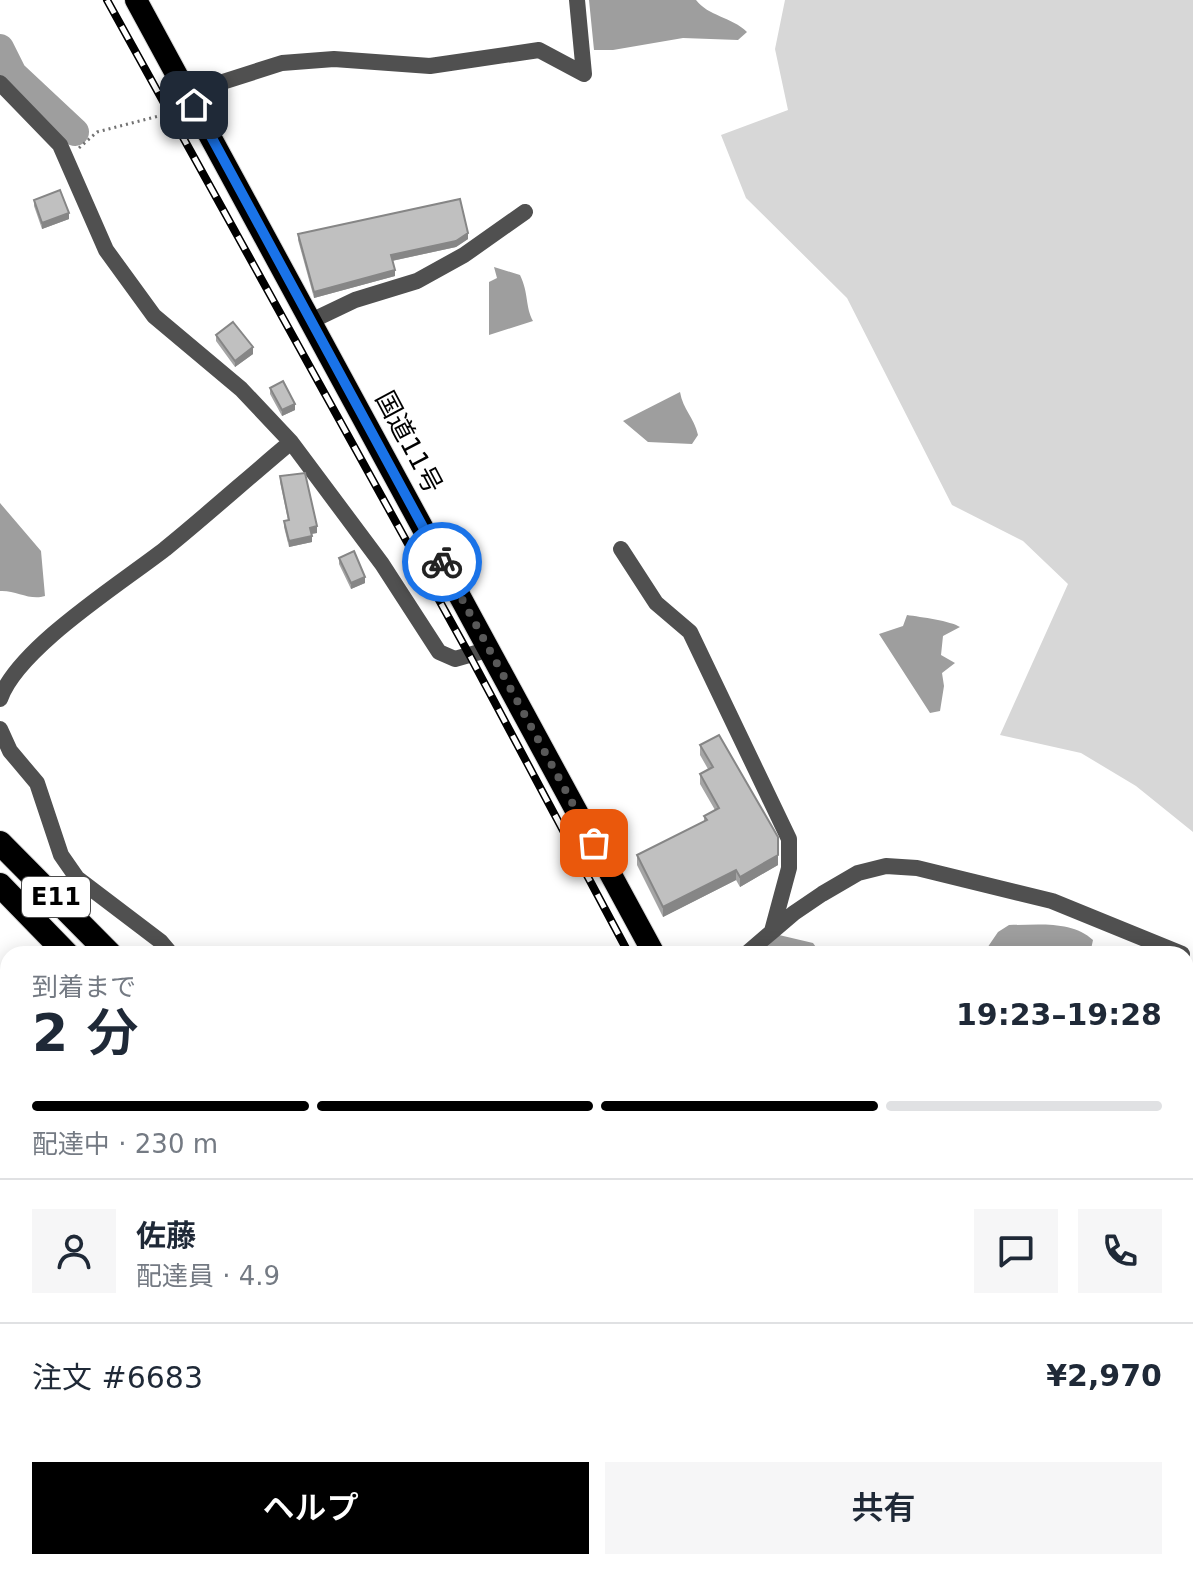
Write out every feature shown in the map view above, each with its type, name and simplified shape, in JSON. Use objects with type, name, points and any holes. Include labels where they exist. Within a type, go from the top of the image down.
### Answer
[{"type":"highway","name":"国道11号","points":[[136,0],[650,946]]},
{"type":"highway","name":"E11","points":[[0,843],[102,946]]},
{"type":"highway","points":[[19,862],[117,946]]},
{"type":"highway","name":"E11","points":[[0,885],[59,946]]},
{"type":"street","points":[[191,99],[282,63],[334,59],[430,66],[539,50],[584,74],[577,0]]},
{"type":"street","points":[[0,83],[60,145],[106,250],[154,316],[241,389],[291,442],[382,564],[439,652],[455,659],[490,649]]},
{"type":"street","points":[[311,321],[355,300],[417,281],[464,255],[525,212]]},
{"type":"street","points":[[0,699],[5,685],[24,660],[167,547],[291,442]]},
{"type":"street","points":[[621,549],[656,603],[690,632],[789,839],[789,868],[772,931]]},
{"type":"street","points":[[0,729],[10,751],[37,783],[61,855],[77,878],[164,946]]},
{"type":"street","points":[[755,946],[834,887],[858,873],[886,866],[917,868],[1052,901],[1162,946]]},
{"type":"path","points":[[69,161],[97,132],[191,99]]},
{"type":"shaded area","points":[[589,0],[696,0],[707,10],[747,32],[738,40],[683,38],[613,50],[594,50]]},
{"type":"shaded area","points":[[785,0],[1193,0],[1193,832],[1136,786],[1081,753],[1000,735],[1068,584],[1023,541],[952,505],[847,298],[746,198],[721,135],[788,110],[775,49]]},
{"type":"shaded area","points":[[494,267],[520,275],[533,321],[489,335],[489,282],[497,278]]},
{"type":"shaded area","points":[[680,392],[698,435],[692,444],[648,442],[623,421]]},
{"type":"shaded area","points":[[0,503],[41,551],[45,596],[0,591]]},
{"type":"shaded area","points":[[907,615],[960,627],[943,636],[941,655],[955,663],[942,673],[944,686],[940,711],[930,713],[879,634],[903,626]]},
{"type":"shaded area","points":[[1009,925],[1053,925],[1075,929],[1093,940],[1092,946],[988,946],[998,932]]},
{"type":"shaded area","points":[[779,935],[815,946],[767,946]]},
{"type":"building","points":[[60,190],[69,213],[42,223],[34,200]]},
{"type":"building","points":[[460,199],[468,233],[456,241],[391,255],[395,270],[314,292],[298,234]]},
{"type":"building","points":[[233,322],[253,347],[235,361],[216,335]]},
{"type":"building","points":[[283,381],[295,404],[282,410],[270,388]]},
{"type":"building","points":[[305,473],[317,526],[310,528],[312,536],[289,541],[284,521],[289,520],[280,476]]},
{"type":"building","points":[[354,551],[365,577],[351,583],[339,558]]},
{"type":"building","points":[[719,735],[778,837],[778,855],[740,877],[736,870],[663,907],[637,855],[707,820],[704,816],[719,808],[700,774],[713,767],[700,745]]},
{"type":"waterway","points":[[0,48],[13,74],[75,132]]},
{"type":"railway","points":[[107,0],[470,656],[625,946]]},
{"type":"way so far","points":[[442,562],[594,843]]},
{"type":"route","points":[[194,105],[442,562]]}]
